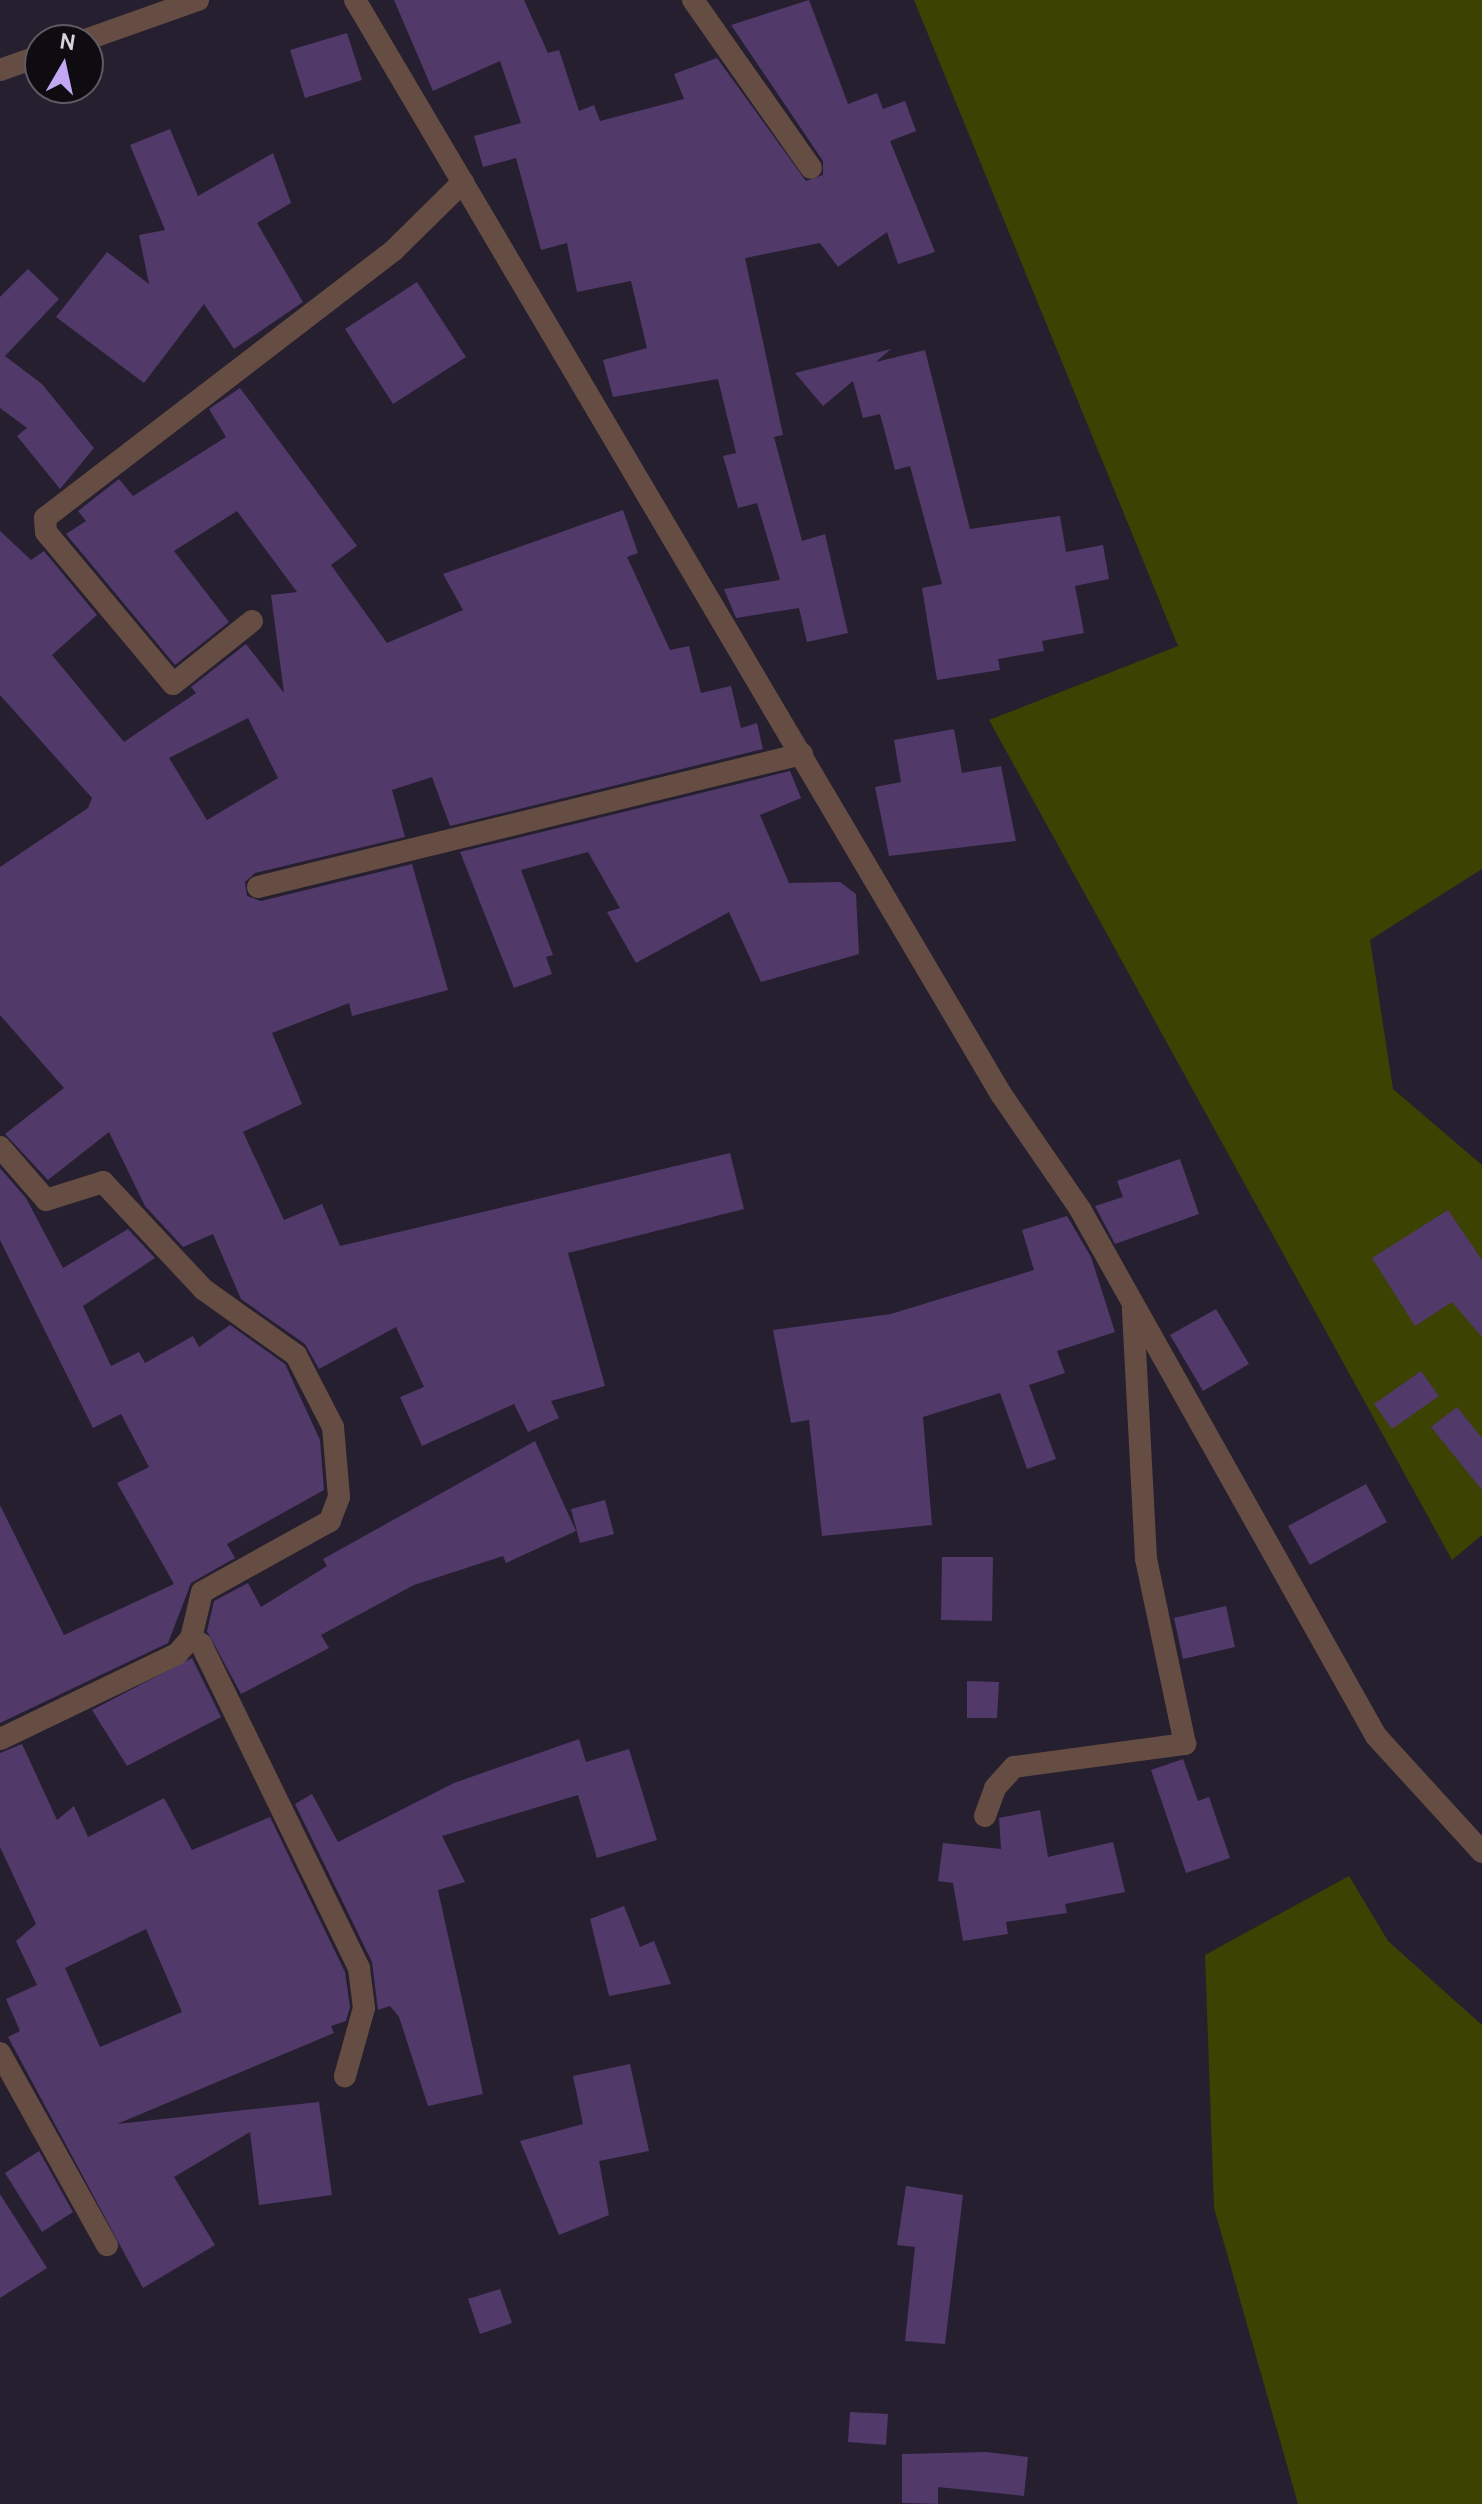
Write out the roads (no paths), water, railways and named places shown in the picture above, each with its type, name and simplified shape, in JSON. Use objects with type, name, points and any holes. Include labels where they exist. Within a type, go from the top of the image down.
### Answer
[{"type":"street","points":[[104,33],[198,0]]},
{"type":"street","points":[[355,0],[1133,1307],[1376,1736],[1482,1852]]},
{"type":"street","points":[[693,0],[811,168]]},
{"type":"street","points":[[0,70],[24,62]]},
{"type":"street","points":[[252,621],[173,684],[46,532],[45,518],[394,250],[463,182]]},
{"type":"street","points":[[258,887],[802,754]]},
{"type":"street","points":[[0,1147],[46,1200],[103,1182],[203,1289],[296,1355],[325,1401],[339,1485],[335,1516],[202,1592],[191,1638],[177,1654],[0,1739]]},
{"type":"street","points":[[985,1816],[995,1788],[1014,1767],[1185,1744],[1146,1559],[1133,1307]]},
{"type":"street","points":[[191,1638],[201,1644],[359,1968],[364,2008],[345,2076]]},
{"type":"street","points":[[0,2053],[107,2245]]}]
